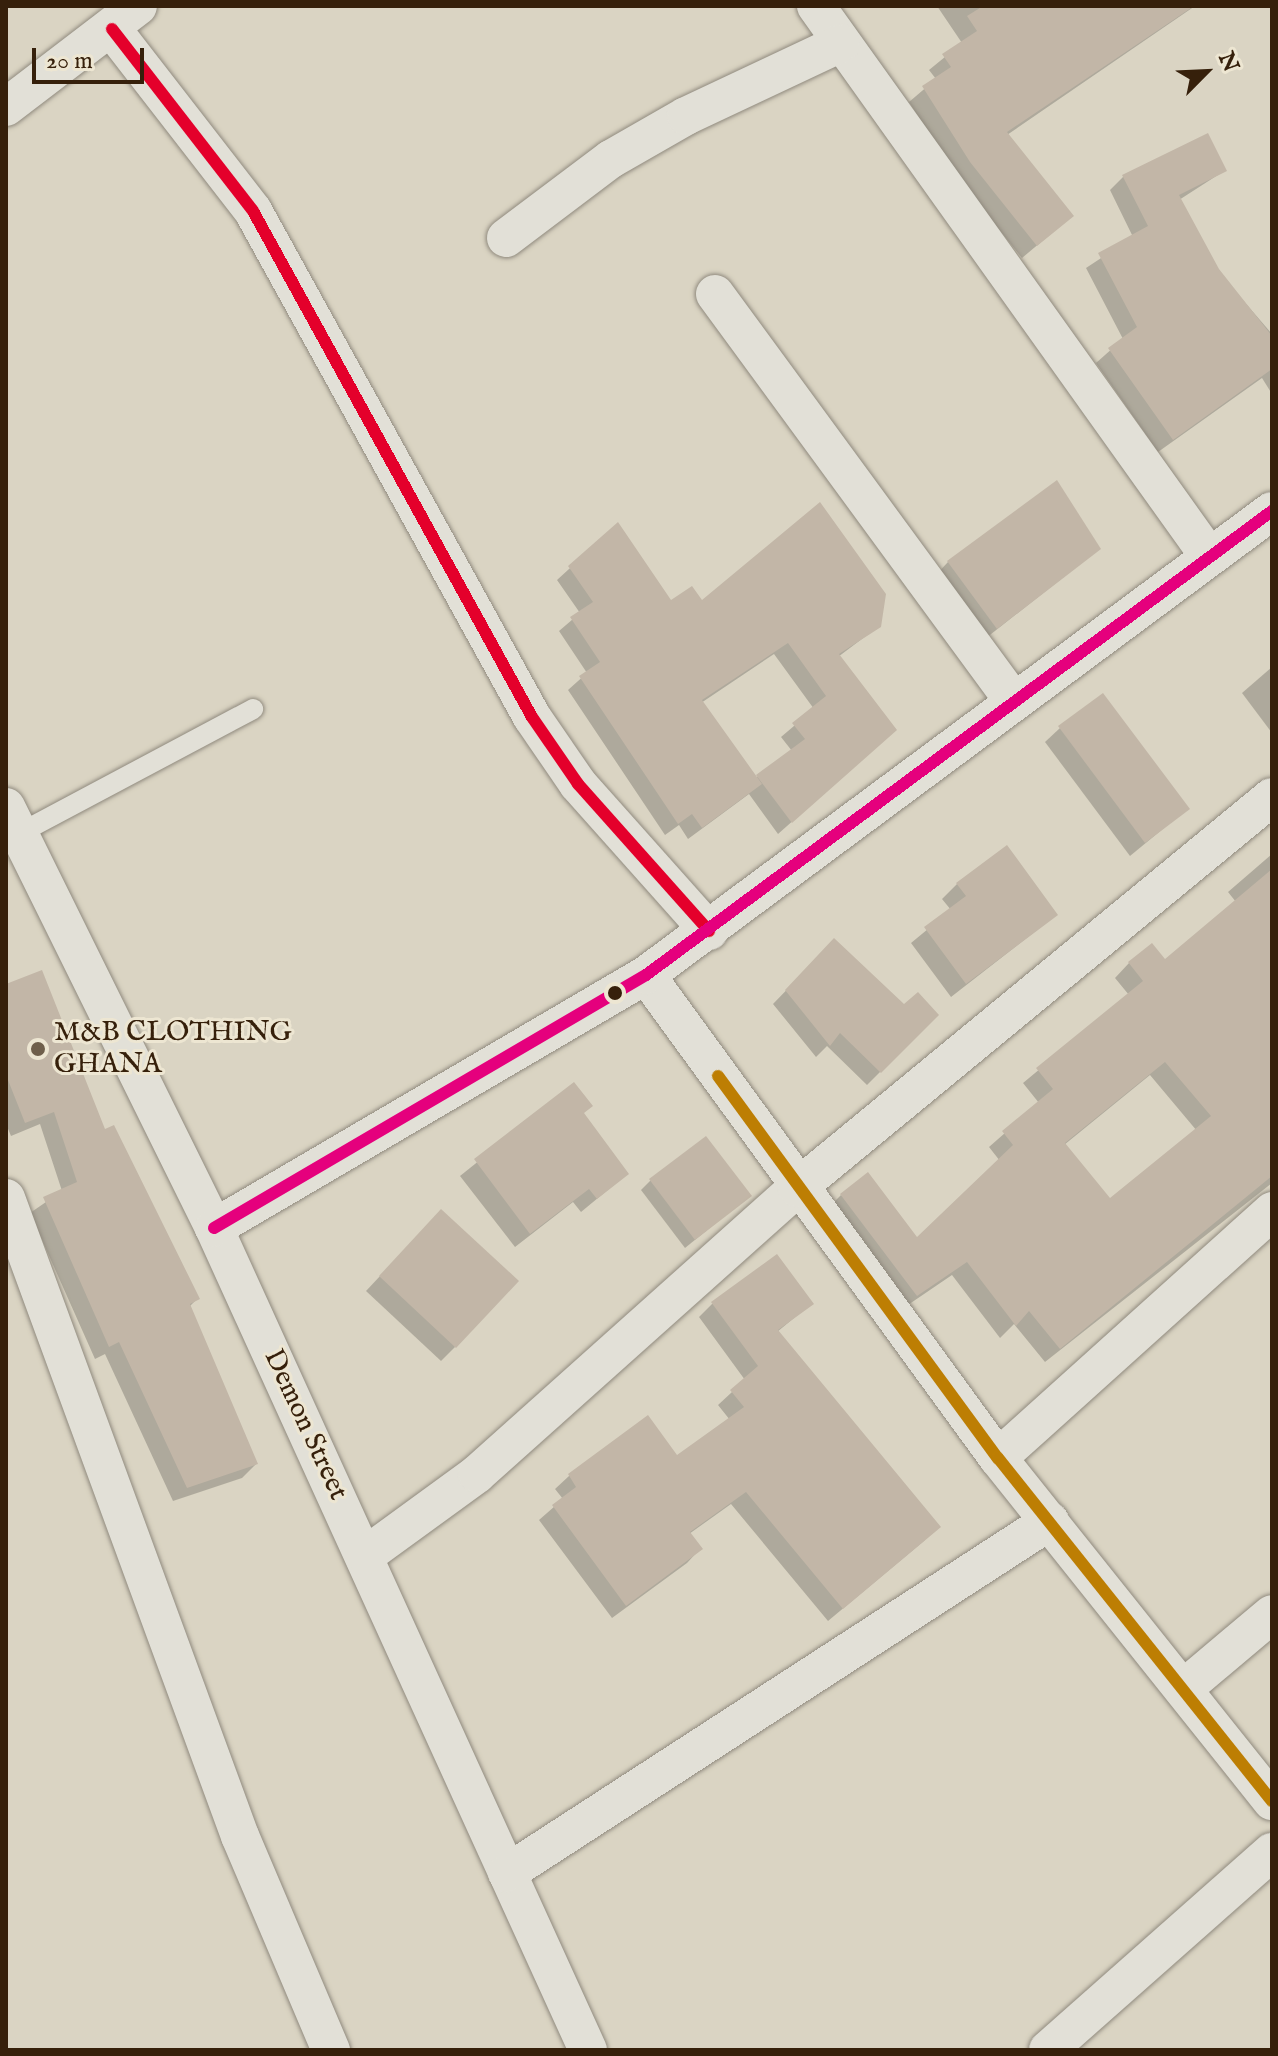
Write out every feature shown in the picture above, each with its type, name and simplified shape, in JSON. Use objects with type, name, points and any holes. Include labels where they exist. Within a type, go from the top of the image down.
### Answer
[{"type":"street","points":[[816,6],[1208,555]]},
{"type":"street","points":[[6,107],[125,18],[253,211],[532,717],[578,784],[709,931]]},
{"type":"street","points":[[506,238],[611,159],[841,43]]},
{"type":"street","points":[[715,294],[1012,699]]},
{"type":"street","points":[[214,1228],[646,975],[709,931],[1012,699],[1272,511]]},
{"type":"street","points":[[366,1555],[477,1474],[797,1188],[1272,797]]},
{"type":"street","name":"Demon Street","points":[[13,820],[22,871],[214,1228],[366,1555],[588,2050]]},
{"type":"street","points":[[646,975],[797,1188],[998,1458],[1272,1801]]},
{"type":"street","points":[[6,1198],[240,1836],[331,2050]]},
{"type":"street","points":[[998,1458],[1272,1211]]},
{"type":"street","points":[[507,1873],[1050,1521]]},
{"type":"street","points":[[1183,1689],[1272,1614]]},
{"type":"street","points":[[1048,2050],[1272,1852]]},
{"type":"lane","points":[[13,820],[253,709]]},
{"type":"building","points":[[983,6],[1194,6],[1007,132],[1074,216],[1037,246],[970,162],[922,86],[951,67],[942,54],[977,31],[967,16]]},
{"type":"building","points":[[1208,133],[1227,171],[1179,195],[1219,269],[1272,336],[1272,369],[1173,440],[1108,348],[1137,327],[1098,253],[1148,226],[1122,175]]},
{"type":"building","points":[[1057,480],[1101,549],[997,629],[947,561]]},
{"type":"building","points":[[820,502],[886,594],[881,627],[839,654],[897,730],[792,823],[756,775],[805,739],[792,723],[826,696],[788,643],[702,700],[762,784],[702,828],[692,814],[678,824],[579,676],[600,662],[570,617],[593,602],[568,566],[618,522],[671,600],[692,586],[702,600]]},
{"type":"building","points":[[1103,693],[1190,809],[1145,843],[1058,726]]},
{"type":"building","points":[[1007,845],[1058,915],[966,984],[924,927],[966,896],[956,883]]},
{"type":"building","points":[[1272,869],[1272,1176],[1060,1349],[1029,1311],[1016,1326],[967,1262],[917,1296],[840,1194],[868,1172],[917,1237],[1013,1145],[1002,1131],[1053,1089],[1036,1068],[1143,981],[1128,962],[1152,943],[1165,959]],"holes":[[[1165,1062],[1211,1116],[1110,1198],[1065,1143]]]},
{"type":"building","points":[[834,938],[904,1004],[918,992],[939,1015],[881,1073],[840,1033],[830,1046],[785,990]]},
{"type":"building","points":[[42,970],[105,1129],[114,1125],[200,1299],[190,1304],[258,1464],[187,1488],[119,1342],[109,1347],[43,1197],[77,1182],[54,1112],[25,1123],[6,1075],[6,984]]},
{"type":"building","points":[[574,1082],[593,1106],[584,1113],[629,1174],[597,1199],[589,1189],[530,1234],[474,1159]]},
{"type":"building","points":[[706,1136],[752,1196],[695,1240],[649,1179]]},
{"type":"building","points":[[441,1209],[519,1281],[456,1348],[379,1276]]},
{"type":"building","points":[[777,1254],[814,1304],[778,1330],[941,1527],[843,1609],[746,1492],[690,1532],[703,1549],[626,1606],[552,1505],[576,1487],[568,1474],[648,1415],[677,1455],[744,1407],[730,1390],[758,1366],[711,1302]]},
{"type":"transit line","points":[[112,29],[253,211],[532,717],[578,784],[709,931]]},
{"type":"transit line","points":[[214,1228],[646,975],[1272,511]]},
{"type":"transit line","points":[[718,1076],[998,1458],[1272,1801]]},
{"type":"place","name":"M&B CLOTHING GHANA","points":[[38,1049]]}]
